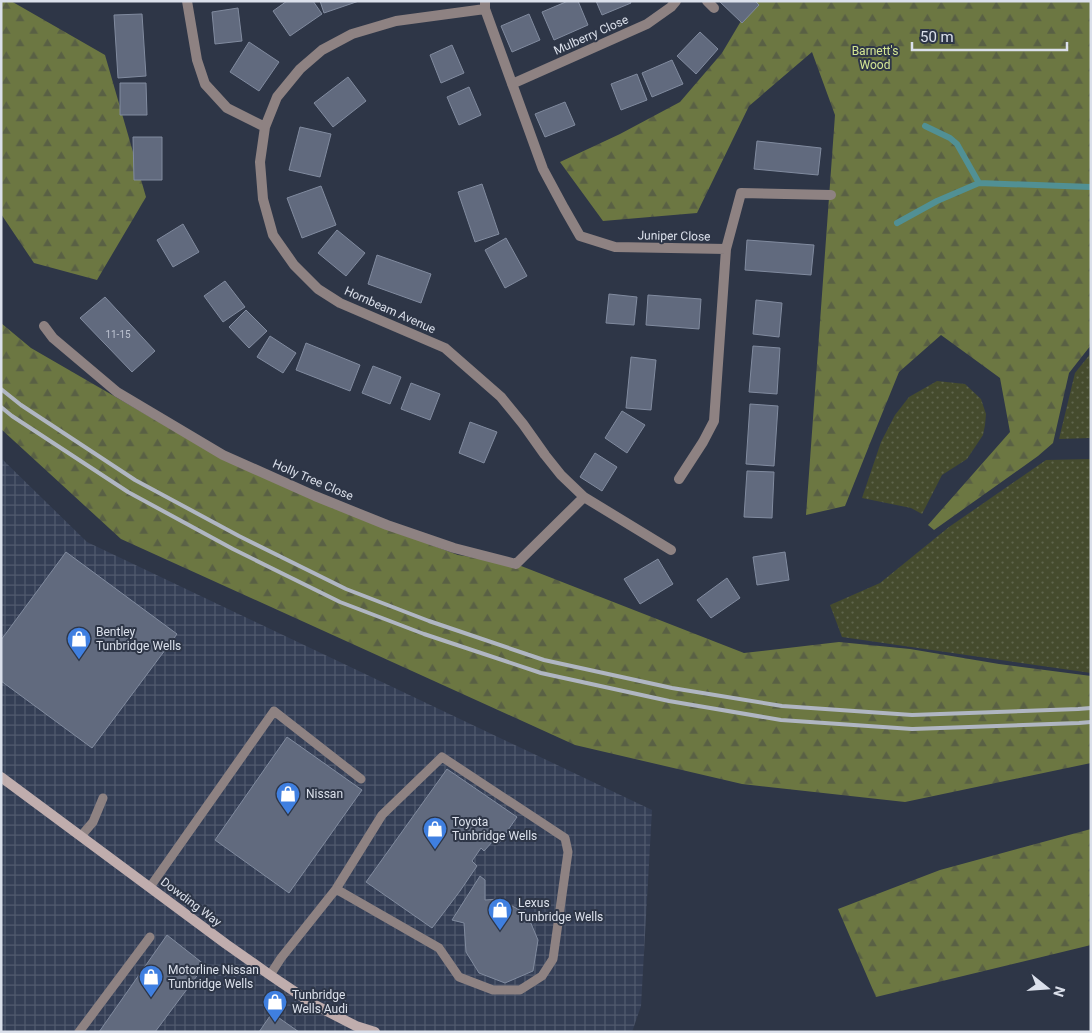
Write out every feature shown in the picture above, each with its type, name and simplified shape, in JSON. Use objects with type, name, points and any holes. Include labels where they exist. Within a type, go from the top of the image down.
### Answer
[{"type":"street","points":[[187,1],[196,60],[206,84],[227,108],[265,127]]},
{"type":"street","name":"Mulberry Close","points":[[512,84],[648,24],[676,1]]},
{"type":"street","name":"Hornbeam Avenue","points":[[485,5],[396,22],[352,34],[322,50],[300,69],[277,97],[265,127],[260,162],[263,199],[273,235],[294,266],[318,289],[340,303],[446,348],[501,398],[524,424],[561,475],[584,497],[671,550]]},
{"type":"street","name":"Juniper Close","points":[[485,5],[543,169],[580,236],[615,247],[726,249],[714,421],[679,479]]},
{"type":"street","points":[[726,249],[741,193],[831,195]]},
{"type":"street","name":"Holly Tree Close","points":[[44,326],[52,338],[117,392],[223,456],[387,525],[454,548],[516,564],[584,497]]},
{"type":"street","name":"Dowding Way","points":[[1,777],[270,975],[313,1004],[356,1026],[375,1032]]},
{"type":"lane","points":[[150,887],[274,711],[362,779]]},
{"type":"lane","points":[[270,975],[281,958],[336,889],[382,815],[442,757],[564,838],[568,852],[553,959],[542,976],[520,990],[493,990],[459,977],[439,948],[336,889]]},
{"type":"lane","points":[[81,836],[94,822],[103,798]]},
{"type":"lane","points":[[79,1032],[150,937]]},
{"type":"shaded area","points":[[1,458],[87,542],[652,810],[641,1006],[632,1032],[1,1032]]},
{"type":"green space","points":[[1,1],[11,1],[105,55],[146,197],[97,280],[34,263],[1,214]]},
{"type":"green space","name":"Barnett's Wood","points":[[756,1],[1091,1],[1091,345],[1069,373],[1053,443],[1038,456],[934,530],[928,525],[1010,432],[1000,378],[941,335],[899,372],[845,506],[806,515],[835,115],[812,52],[749,106],[697,213],[603,221],[560,162],[620,134],[680,102],[722,53],[741,21]]},
{"type":"green space","points":[[1,323],[31,348],[190,440],[336,509],[458,555],[516,564],[744,653],[839,642],[910,649],[999,664],[1091,676],[1091,763],[905,802],[742,784],[575,745],[121,539],[1,429]]},
{"type":"green space","points":[[1091,353],[1091,438],[1059,439],[1075,373]]},
{"type":"green space","points":[[937,381],[965,384],[981,399],[986,414],[983,435],[967,459],[942,475],[922,514],[911,508],[862,498],[881,442],[895,415],[909,397]]},
{"type":"green space","points":[[1091,459],[1091,673],[842,637],[830,605],[880,583],[949,527],[1046,460]]},
{"type":"green space","points":[[1091,829],[1091,945],[876,997],[838,909],[940,870]]},
{"type":"building","points":[[287,1],[313,1],[322,14],[290,36],[273,11]]},
{"type":"building","points":[[320,1],[359,1],[324,13]]},
{"type":"building","points":[[568,1],[578,1],[588,25],[554,40],[542,12]]},
{"type":"building","points":[[596,1],[630,1],[631,3],[602,15]]},
{"type":"building","points":[[719,1],[755,1],[759,5],[742,23]]},
{"type":"building","points":[[238,8],[242,41],[215,44],[212,12]]},
{"type":"building","points":[[142,14],[146,76],[118,78],[114,15]]},
{"type":"building","points":[[529,14],[540,40],[512,52],[501,26]]},
{"type":"building","points":[[700,32],[718,49],[696,74],[677,56]]},
{"type":"building","points":[[249,42],[279,62],[259,91],[230,72]]},
{"type":"building","points":[[452,45],[464,73],[441,83],[430,55]]},
{"type":"building","points":[[672,60],[683,84],[652,97],[642,73]]},
{"type":"building","points":[[637,74],[647,100],[621,110],[611,84]]},
{"type":"building","points":[[348,77],[366,101],[333,127],[314,103]]},
{"type":"building","points":[[120,83],[146,83],[147,115],[120,115]]},
{"type":"building","points":[[469,87],[481,115],[459,125],[447,97]]},
{"type":"building","points":[[565,102],[575,125],[545,137],[535,114]]},
{"type":"building","points":[[300,127],[331,134],[320,177],[289,170]]},
{"type":"building","points":[[133,137],[162,137],[162,180],[134,180]]},
{"type":"building","points":[[757,141],[821,148],[818,175],[754,169]]},
{"type":"building","points":[[482,184],[499,234],[475,242],[458,192]]},
{"type":"building","points":[[321,186],[336,225],[302,238],[287,198]]},
{"type":"building","points":[[183,224],[199,252],[173,267],[157,240]]},
{"type":"building","points":[[337,230],[365,253],[346,276],[318,253]]},
{"type":"building","points":[[506,238],[527,276],[505,288],[485,250]]},
{"type":"building","points":[[747,240],[814,245],[811,275],[745,270]]},
{"type":"building","points":[[377,255],[431,274],[421,303],[368,284]]},
{"type":"building","points":[[225,281],[245,307],[223,322],[204,296]]},
{"type":"building","points":[[609,294],[637,297],[634,325],[606,323]]},
{"type":"building","points":[[648,295],[701,299],[699,329],[646,325]]},
{"type":"building","points":[[105,297],[155,351],[132,372],[80,318]]},
{"type":"building","points":[[756,300],[782,303],[779,337],[753,334]]},
{"type":"building","points":[[246,310],[267,331],[249,348],[229,327]]},
{"type":"building","points":[[270,336],[296,353],[283,373],[257,357]]},
{"type":"building","points":[[306,343],[360,365],[350,391],[296,370]]},
{"type":"building","points":[[753,346],[780,348],[777,394],[749,392]]},
{"type":"building","points":[[631,357],[656,360],[651,410],[626,408]]},
{"type":"building","points":[[373,366],[401,377],[390,404],[362,393]]},
{"type":"building","points":[[411,383],[440,394],[430,420],[401,409]]},
{"type":"building","points":[[750,404],[778,406],[774,466],[746,464]]},
{"type":"building","points":[[622,411],[645,425],[627,453],[605,438]]},
{"type":"building","points":[[470,422],[497,432],[484,463],[459,453]]},
{"type":"building","points":[[595,453],[617,467],[602,491],[580,477]]},
{"type":"building","points":[[747,471],[774,472],[772,518],[744,517]]},
{"type":"building","name":"Bentley Tunbridge Wells","points":[[66,552],[177,634],[92,748],[1,681],[1,640]]},
{"type":"building","points":[[785,552],[789,580],[757,585],[753,557]]},
{"type":"building","points":[[658,559],[673,584],[640,604],[624,579]]},
{"type":"building","points":[[727,578],[740,598],[711,618],[697,600]]},
{"type":"building","name":"Nissan","points":[[287,737],[362,790],[289,893],[215,840]]},
{"type":"building","name":"Toyota Tunbridge Wells","points":[[447,769],[517,817],[499,843],[494,840],[484,851],[481,848],[472,861],[477,866],[432,928],[366,882]]},
{"type":"building","name":"Lexus Tunbridge Wells","points":[[480,876],[485,880],[485,900],[499,899],[527,914],[538,940],[533,971],[505,983],[479,973],[466,952],[464,923],[452,920]]},
{"type":"building","name":"Motorline Nissan Tunbridge Wells","points":[[167,935],[205,965],[155,1032],[99,1032]]},
{"type":"building","name":"Tunbridge Wells Audi","points":[[272,1013],[299,1032],[259,1032]]},
{"type":"waterway","points":[[925,126],[950,138],[957,144],[979,183],[1091,187]]},
{"type":"waterway","points":[[897,223],[937,201],[979,183]]},
{"type":"railway","points":[[1,389],[21,405],[135,480],[239,536],[346,589],[429,621],[544,660],[672,688],[782,706],[912,715],[1091,708]]},
{"type":"railway","points":[[1,407],[128,492],[233,549],[340,602],[424,634],[541,673],[669,701],[781,720],[912,729],[1091,722]]},
{"type":"place","name":"Bentley Tunbridge Wells","points":[[79,660]]},
{"type":"place","name":"Nissan","points":[[288,815]]},
{"type":"place","name":"Toyota Tunbridge Wells","points":[[435,850]]},
{"type":"place","name":"Lexus Tunbridge Wells","points":[[500,931]]},
{"type":"place","name":"Motorline Nissan Tunbridge Wells","points":[[151,998]]},
{"type":"place","name":"Tunbridge Wells Audi","points":[[275,1023]]}]
